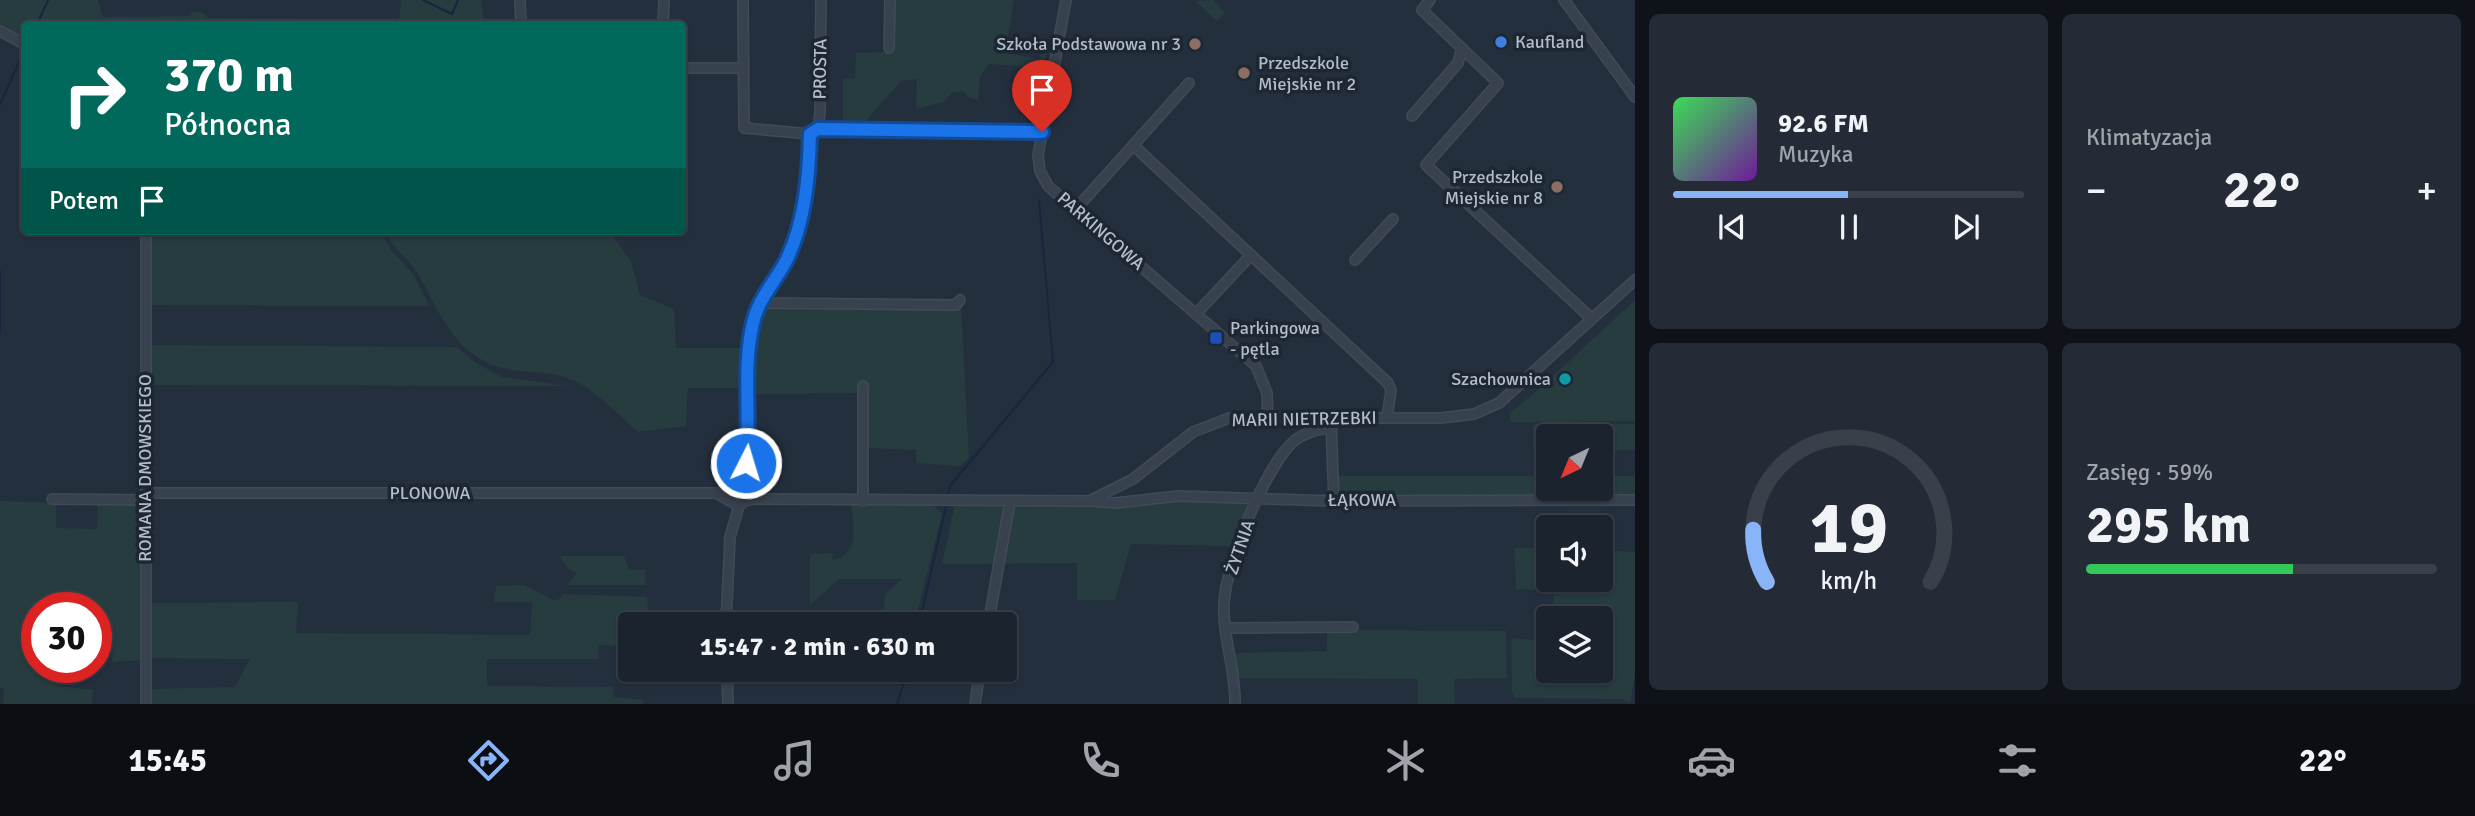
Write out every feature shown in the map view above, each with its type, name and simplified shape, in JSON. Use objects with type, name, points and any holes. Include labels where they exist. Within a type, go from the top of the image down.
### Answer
[{"type":"street","points":[[520,0],[521,21]]},
{"type":"street","points":[[663,21],[664,0]]},
{"type":"street","points":[[743,0],[743,126],[814,132],[1042,132]]},
{"type":"street","name":"PROSTA","points":[[727,612],[731,531],[742,503],[749,436],[748,348],[760,303],[787,260],[808,178],[814,132],[821,0]]},
{"type":"street","points":[[889,48],[890,0]]},
{"type":"street","name":"PARKINGOWA","points":[[1066,0],[1042,132],[1040,171],[1048,186],[1256,366],[1267,393],[1268,419]]},
{"type":"street","points":[[1430,0],[1422,10],[1498,83],[1426,165],[1592,319]]},
{"type":"street","points":[[1564,0],[1635,96]]},
{"type":"street","points":[[0,31],[21,42]]},
{"type":"street","points":[[1412,116],[1458,63],[1462,48]]},
{"type":"street","points":[[686,68],[743,68]]},
{"type":"street","points":[[1075,210],[1189,83]]},
{"type":"street","points":[[1133,145],[1388,383],[1391,390],[1387,418]]},
{"type":"street","points":[[1355,260],[1393,219]]},
{"type":"street","name":"ROMANA DMOWSKIEGO","points":[[146,235],[146,704]]},
{"type":"street","points":[[1196,314],[1251,255]]},
{"type":"street","name":"MARII NIETRZEBKI","points":[[742,503],[1089,501],[1133,479],[1193,432],[1229,418],[1331,423],[1387,418],[1461,417],[1487,410],[1510,395],[1635,280]]},
{"type":"street","points":[[760,303],[956,305],[960,300]]},
{"type":"street","points":[[863,386],[863,501]]},
{"type":"street","points":[[1331,423],[1334,501]]},
{"type":"street","name":"ŻYTNIA","points":[[1235,704],[1225,628],[1224,603],[1229,575],[1256,500],[1291,443],[1300,436],[1331,423]]},
{"type":"street","name":"PLONOWA","points":[[52,499],[716,494],[742,503]]},
{"type":"street","name":"ŁĄKOWA","points":[[1089,501],[1116,503],[1178,496],[1334,501],[1635,500]]},
{"type":"street","points":[[990,612],[1010,502]]},
{"type":"street","points":[[1225,628],[1353,627]]},
{"type":"street","points":[[727,682],[728,704]]},
{"type":"street","points":[[975,704],[978,682]]},
{"type":"green space","points":[[0,0],[98,0],[103,17],[190,16],[193,12],[202,12],[208,18],[399,20],[401,0],[481,0],[484,21],[21,21],[21,40],[0,29]]},
{"type":"green space","points":[[892,0],[1014,0],[1005,53],[1039,59],[1041,51],[1047,52],[1044,68],[989,64],[980,77],[978,100],[968,97],[964,91],[953,92],[943,102],[916,109],[917,79],[901,81],[865,122],[843,124],[843,79],[855,78],[856,53],[892,52]]},
{"type":"green space","points":[[1213,0],[1225,13],[1217,21],[1195,1]]},
{"type":"green space","points":[[148,235],[382,235],[391,250],[413,274],[429,306],[149,305]]},
{"type":"green space","points":[[388,235],[612,235],[631,261],[640,295],[674,309],[676,348],[752,348],[762,306],[961,305],[969,458],[960,466],[917,463],[916,450],[867,448],[866,393],[757,394],[753,388],[688,388],[686,426],[638,432],[600,398],[575,381],[548,373],[496,366],[468,350],[446,324],[418,274]]},
{"type":"green space","points":[[1635,300],[1635,421],[1510,422],[1510,413],[1540,388],[1532,379],[1537,382],[1541,379],[1538,384],[1541,387]]},
{"type":"green space","points":[[148,345],[456,347],[476,363],[502,377],[567,386],[148,385]]},
{"type":"green space","points":[[1614,424],[1635,424],[1635,450],[1614,450]]},
{"type":"green space","points":[[1533,425],[1536,425],[1536,449],[1533,449]]},
{"type":"green space","points":[[1337,476],[1536,476],[1536,498],[1344,499],[1339,495]]},
{"type":"green space","points":[[1614,476],[1635,476],[1635,498],[1614,498]]},
{"type":"green space","points":[[1153,499],[1243,500],[1248,503],[1234,546],[1131,544],[1115,600],[1077,600],[1077,563],[942,564],[955,504],[1115,505]]},
{"type":"green space","points":[[0,501],[56,503],[56,528],[97,529],[98,503],[142,503],[143,660],[112,662],[112,592],[21,592],[21,683],[58,683],[58,686],[93,690],[92,704],[3,704],[4,689],[0,688]]},
{"type":"green space","points":[[851,503],[932,504],[942,514],[917,612],[884,612],[885,594],[902,579],[839,579],[810,605],[810,554],[832,553],[833,560],[842,557],[852,545],[854,530]]},
{"type":"green space","points":[[1514,548],[1536,549],[1536,590],[1516,589]]},
{"type":"green space","points":[[1613,551],[1635,552],[1635,675],[1630,704],[1622,699],[1515,698],[1512,693],[1511,638],[1536,641],[1536,683],[1613,683],[1613,606],[1553,606],[1554,592],[1613,592]]},
{"type":"green space","points":[[559,556],[624,556],[629,570],[645,570],[646,585],[567,585],[577,573],[568,568]]},
{"type":"green space","points":[[524,585],[555,601],[562,597],[561,594],[647,597],[649,612],[618,612],[618,646],[599,645],[598,659],[487,659],[487,686],[613,687],[614,697],[645,700],[642,704],[149,704],[149,689],[235,687],[250,659],[148,658],[148,603],[298,602],[296,633],[530,635],[532,602],[494,602],[496,586]]},
{"type":"green space","points":[[1327,630],[1506,631],[1507,678],[1454,679],[1455,704],[1418,704],[1418,679],[1236,678],[1232,653],[1327,651]]},
{"type":"waterway","points":[[38,21],[48,0]]},
{"type":"waterway","points":[[423,0],[452,14],[458,0]]},
{"type":"waterway","points":[[0,104],[21,58]]},
{"type":"waterway","points":[[948,498],[950,486],[1053,362],[1039,200]]},
{"type":"waterway","points":[[0,271],[0,333]]},
{"type":"waterway","points":[[922,612],[946,506]]},
{"type":"waterway","points":[[897,704],[904,682]]},
{"type":"place","name":"Kaufland","points":[[1501,42]]},
{"type":"place","name":"Szkoła Podstawowa nr 3","points":[[1195,44]]},
{"type":"place","name":"Przedszkole Miejskie nr 2","points":[[1244,73]]},
{"type":"place","name":"Przedszkole Miejskie nr 8","points":[[1557,187]]},
{"type":"place","name":"Parkingowa - pętla","points":[[1216,338]]},
{"type":"place","name":"Szachownica","points":[[1565,379]]},
{"type":"route","points":[[746,463],[749,436],[748,348],[753,320],[760,303],[787,260],[795,235],[808,178],[810,134],[818,129],[890,128],[1042,132]]}]
